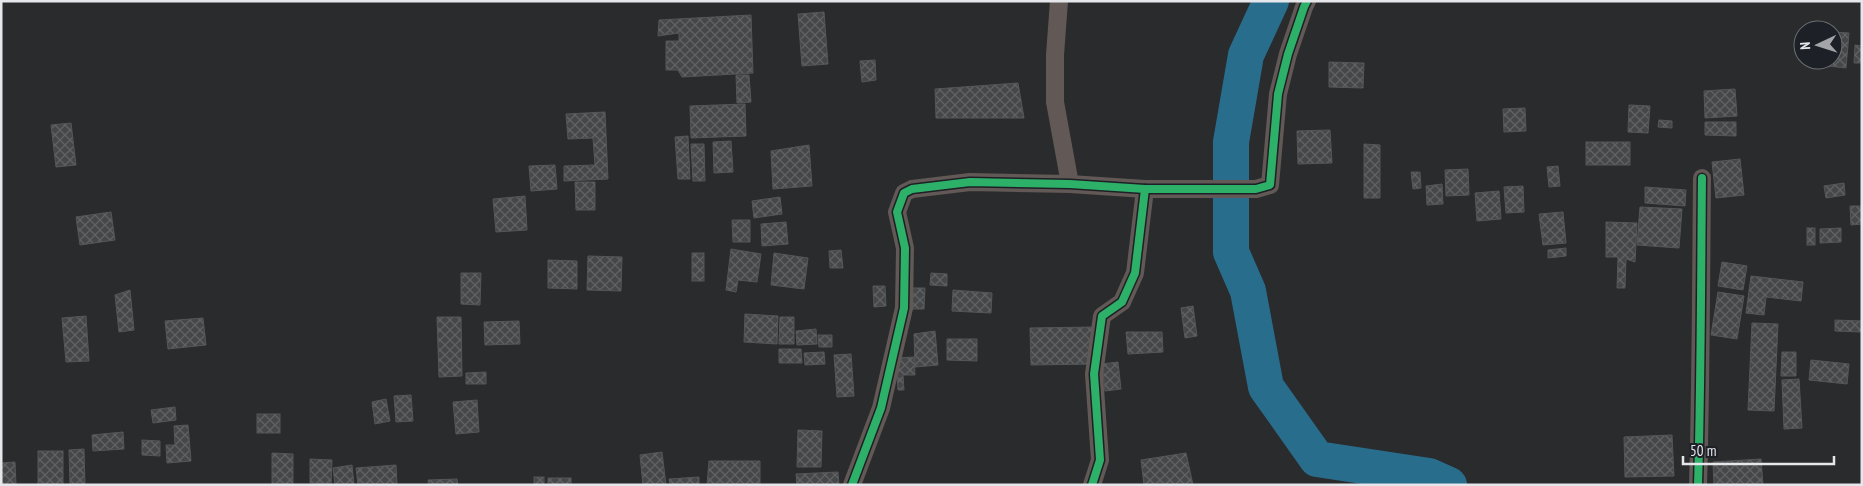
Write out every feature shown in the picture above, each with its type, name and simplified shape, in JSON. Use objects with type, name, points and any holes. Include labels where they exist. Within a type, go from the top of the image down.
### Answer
[{"type":"street","points":[[1059,1],[1055,55],[1055,102],[1070,184]]},
{"type":"street","points":[[852,485],[881,408],[904,308],[905,248],[897,212],[904,193],[912,189],[970,182],[1070,184],[1145,189],[1256,189],[1270,185],[1278,94],[1288,54],[1307,1]]},
{"type":"street","points":[[1698,485],[1702,178]]},
{"type":"street","points":[[1092,485],[1100,460],[1094,374],[1102,316],[1122,302],[1135,273],[1145,189]]},
{"type":"building","points":[[824,12],[828,64],[802,66],[798,14]]},
{"type":"building","points":[[751,15],[753,73],[682,77],[678,70],[666,70],[666,41],[679,41],[679,33],[658,36],[659,20]]},
{"type":"building","points":[[1843,33],[1849,33],[1846,68],[1843,68]]},
{"type":"building","points":[[1855,45],[1862,46],[1862,63],[1854,63]]},
{"type":"building","points":[[875,60],[876,80],[862,82],[860,61]]},
{"type":"building","points":[[1329,62],[1364,63],[1363,88],[1329,87]]},
{"type":"building","points":[[736,75],[749,75],[751,102],[737,103]]},
{"type":"building","points":[[1018,83],[1024,118],[936,118],[935,89]]},
{"type":"building","points":[[1735,89],[1737,116],[1705,118],[1704,91]]},
{"type":"building","points":[[745,104],[746,136],[691,138],[690,106]]},
{"type":"building","points":[[1629,105],[1650,106],[1648,133],[1628,132]]},
{"type":"building","points":[[1525,108],[1526,131],[1504,132],[1503,109]]},
{"type":"building","points":[[605,112],[608,179],[564,181],[564,166],[595,165],[593,138],[568,139],[566,114]]},
{"type":"building","points":[[1659,120],[1672,121],[1672,128],[1658,127]]},
{"type":"building","points":[[1705,122],[1736,122],[1736,136],[1705,135]]},
{"type":"building","points":[[71,123],[76,165],[56,167],[51,125]]},
{"type":"building","points":[[1330,130],[1332,163],[1298,164],[1297,131]]},
{"type":"building","points":[[688,136],[690,179],[678,179],[675,137]]},
{"type":"building","points":[[731,141],[733,172],[714,173],[713,142]]},
{"type":"building","points":[[1586,142],[1630,142],[1630,165],[1586,165]]},
{"type":"building","points":[[691,144],[704,144],[705,181],[693,181]]},
{"type":"building","points":[[1364,144],[1380,145],[1380,198],[1364,198]]},
{"type":"building","points":[[809,145],[812,186],[773,189],[771,151]]},
{"type":"building","points":[[1740,159],[1744,195],[1716,198],[1712,162]]},
{"type":"building","points":[[555,165],[557,189],[531,191],[529,166]]},
{"type":"building","points":[[1558,166],[1560,186],[1549,187],[1547,167]]},
{"type":"building","points":[[1468,169],[1469,195],[1446,196],[1445,170]]},
{"type":"building","points":[[1411,172],[1420,172],[1421,188],[1413,189]]},
{"type":"building","points":[[575,182],[595,182],[595,210],[576,210]]},
{"type":"building","points":[[1844,183],[1845,195],[1826,198],[1824,186]]},
{"type":"building","points":[[1442,184],[1443,204],[1427,205],[1426,186]]},
{"type":"building","points":[[1523,186],[1524,212],[1506,213],[1504,187]]},
{"type":"building","points":[[1645,187],[1686,190],[1685,206],[1645,203]]},
{"type":"building","points":[[1499,191],[1501,219],[1477,221],[1475,193]]},
{"type":"building","points":[[525,196],[527,230],[496,232],[493,199]]},
{"type":"building","points":[[780,197],[782,214],[754,218],[752,201]]},
{"type":"building","points":[[1850,206],[1861,206],[1862,224],[1851,225]]},
{"type":"building","points":[[1640,207],[1682,209],[1679,248],[1637,245]]},
{"type":"building","points":[[111,212],[115,240],[80,245],[76,217]]},
{"type":"building","points":[[1563,212],[1566,243],[1543,245],[1539,214]]},
{"type":"building","points":[[732,220],[750,220],[750,242],[733,242]]},
{"type":"building","points":[[786,222],[788,244],[762,246],[761,224]]},
{"type":"building","points":[[1606,222],[1637,223],[1635,262],[1626,259],[1625,288],[1617,288],[1618,257],[1606,257]]},
{"type":"building","points":[[1807,228],[1815,228],[1815,245],[1807,245]]},
{"type":"building","points":[[1841,228],[1841,242],[1820,243],[1820,229]]},
{"type":"building","points":[[1566,248],[1566,256],[1548,258],[1548,250]]},
{"type":"building","points":[[731,249],[761,254],[757,282],[738,280],[736,292],[726,290]]},
{"type":"building","points":[[841,250],[843,268],[830,268],[829,251]]},
{"type":"building","points":[[692,253],[704,253],[704,281],[692,281]]},
{"type":"building","points":[[774,253],[808,258],[804,289],[771,285]]},
{"type":"building","points":[[588,256],[622,257],[621,291],[587,290]]},
{"type":"building","points":[[548,260],[577,261],[577,289],[548,288]]},
{"type":"building","points":[[1722,262],[1747,266],[1743,290],[1718,286]]},
{"type":"building","points":[[461,273],[481,273],[480,305],[461,304]]},
{"type":"building","points":[[931,273],[947,274],[947,286],[930,285]]},
{"type":"building","points":[[1751,276],[1803,282],[1801,301],[1766,297],[1764,315],[1746,313]]},
{"type":"building","points":[[873,286],[885,286],[886,306],[874,307]]},
{"type":"building","points":[[908,288],[925,288],[924,309],[908,309]]},
{"type":"building","points":[[130,290],[134,330],[119,332],[115,295]]},
{"type":"building","points":[[953,290],[992,293],[991,313],[952,311]]},
{"type":"building","points":[[1718,292],[1744,296],[1737,339],[1711,335]]},
{"type":"building","points":[[1193,306],[1197,336],[1185,338],[1181,308]]},
{"type":"building","points":[[745,314],[778,316],[777,344],[744,342]]},
{"type":"building","points":[[86,316],[89,361],[66,362],[62,318]]},
{"type":"building","points":[[437,317],[461,317],[462,376],[439,377]]},
{"type":"building","points":[[780,317],[794,317],[794,344],[779,344]]},
{"type":"building","points":[[203,318],[206,345],[168,349],[165,321]]},
{"type":"building","points":[[1835,320],[1862,321],[1862,332],[1835,331]]},
{"type":"building","points":[[519,321],[520,344],[485,345],[484,322]]},
{"type":"building","points":[[1752,323],[1778,324],[1774,411],[1748,410]]},
{"type":"building","points":[[1093,327],[1094,364],[1031,365],[1030,328]]},
{"type":"building","points":[[816,329],[817,344],[797,345],[796,331]]},
{"type":"building","points":[[935,331],[938,365],[915,367],[914,334]]},
{"type":"building","points":[[1126,332],[1162,332],[1163,352],[1128,354]]},
{"type":"building","points":[[818,335],[832,335],[832,347],[819,347]]},
{"type":"building","points":[[947,339],[977,339],[977,361],[947,360]]},
{"type":"building","points":[[779,349],[801,349],[802,363],[779,363]]},
{"type":"building","points":[[824,352],[825,364],[805,365],[804,353]]},
{"type":"building","points":[[1782,352],[1796,352],[1796,376],[1781,376]]},
{"type":"building","points":[[851,354],[854,396],[837,397],[834,355]]},
{"type":"building","points":[[914,357],[915,375],[903,375],[904,390],[898,390],[896,358]]},
{"type":"building","points":[[1811,360],[1849,364],[1847,384],[1809,380]]},
{"type":"building","points":[[1118,362],[1121,389],[1105,391],[1102,364]]},
{"type":"building","points":[[486,372],[486,384],[466,384],[466,373]]},
{"type":"building","points":[[1799,379],[1802,428],[1784,429],[1782,380]]},
{"type":"building","points":[[411,395],[413,421],[396,422],[394,396]]},
{"type":"building","points":[[386,399],[390,421],[375,424],[372,402]]},
{"type":"building","points":[[477,400],[479,432],[456,434],[453,402]]},
{"type":"building","points":[[175,407],[176,420],[153,423],[151,410]]},
{"type":"building","points":[[257,414],[280,414],[280,433],[257,433]]},
{"type":"building","points":[[188,425],[191,461],[167,463],[166,445],[175,445],[174,426]]},
{"type":"building","points":[[798,430],[822,431],[821,467],[797,467]]},
{"type":"building","points":[[123,432],[124,449],[93,451],[92,435]]},
{"type":"building","points":[[1672,435],[1674,476],[1625,477],[1624,437]]},
{"type":"building","points":[[142,440],[160,441],[160,456],[142,455]]},
{"type":"building","points":[[84,449],[85,485],[70,485],[69,450]]},
{"type":"building","points":[[38,451],[63,451],[63,485],[38,485]]},
{"type":"building","points":[[662,452],[666,485],[643,485],[640,455]]},
{"type":"building","points":[[272,453],[293,454],[293,485],[272,485]]},
{"type":"building","points":[[1186,453],[1193,485],[1144,485],[1141,460]]},
{"type":"building","points":[[310,459],[332,460],[331,484],[310,483]]},
{"type":"building","points":[[1761,459],[1763,485],[1714,485],[1713,462]]},
{"type":"building","points":[[709,461],[760,461],[760,485],[707,485]]},
{"type":"building","points":[[15,462],[16,485],[1,485],[1,463]]},
{"type":"building","points":[[352,465],[354,484],[335,485],[333,468]]},
{"type":"building","points":[[396,465],[397,485],[358,485],[356,468]]},
{"type":"building","points":[[838,472],[839,485],[797,485],[796,474]]},
{"type":"building","points":[[534,477],[544,477],[544,485],[534,485]]},
{"type":"building","points":[[699,477],[699,485],[670,485],[669,479]]},
{"type":"building","points":[[548,478],[571,478],[571,485],[548,485]]},
{"type":"building","points":[[457,479],[458,485],[429,485],[428,480]]},
{"type":"waterway","points":[[1271,1],[1246,55],[1231,142],[1231,252],[1248,291],[1266,387],[1317,459],[1429,476],[1449,485]]},
{"type":"cycle path","points":[[1092,485],[1100,460],[1094,374],[1102,316],[1122,302],[1135,273],[1145,189],[1256,189],[1270,185],[1278,94],[1288,54],[1307,1]]},
{"type":"cycle path","points":[[1698,485],[1702,178]]},
{"type":"cycle path","points":[[852,485],[881,408],[904,308],[905,248],[897,212],[904,193],[912,189],[970,182],[1070,184],[1145,189]]}]
